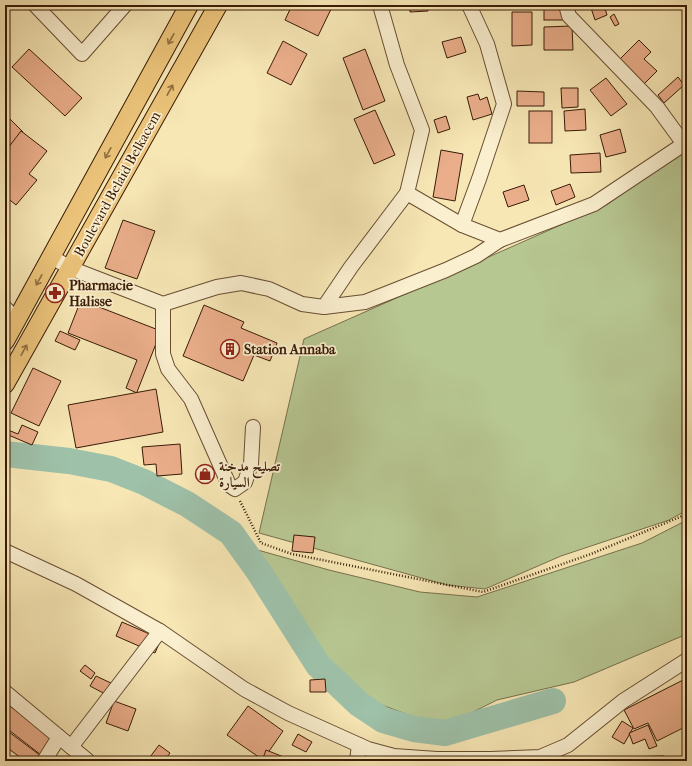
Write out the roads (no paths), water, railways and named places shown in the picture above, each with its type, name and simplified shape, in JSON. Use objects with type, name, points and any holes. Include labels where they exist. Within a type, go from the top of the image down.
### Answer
[{"type":"main road","name":"Boulevard Belaid Belkacem","points":[[5,341],[11,314],[52,257],[189,5]]},
{"type":"main road","name":"Boulevard Belaid Belkacem","points":[[5,384],[218,5]]},
{"type":"street","points":[[35,5],[82,54],[126,5]]},
{"type":"street","points":[[324,307],[351,267],[407,193],[422,130],[397,65],[380,5]]},
{"type":"street","points":[[462,225],[479,180],[504,104],[487,44],[469,5]]},
{"type":"street","points":[[52,257],[70,268],[163,304],[217,287],[241,283],[269,289],[302,304],[324,307],[365,302],[476,256],[500,240],[594,204],[686,143],[657,107],[569,16],[566,5]]},
{"type":"street","points":[[407,193],[462,225],[500,240]]},
{"type":"street","points":[[163,304],[163,354],[168,368],[191,399],[228,484],[235,489],[245,482],[251,464],[253,427]]},
{"type":"street","points":[[5,551],[76,584],[160,631],[244,689],[288,713],[363,747],[394,756],[437,759],[540,757],[568,745],[623,701],[687,660]]},
{"type":"street","points":[[71,747],[160,631]]},
{"type":"street","points":[[5,692],[88,761]]},
{"type":"street","points":[[44,761],[59,737]]},
{"type":"street","points":[[358,761],[363,747]]},
{"type":"street","points":[[363,747],[376,761]]},
{"type":"waterway","points":[[5,454],[69,461],[111,469],[144,482],[187,504],[231,533],[259,572],[318,665],[359,704],[383,720],[414,729],[445,733],[553,701]]},
{"type":"place","name":"Pharmacie Halisse","points":[[55,293]]},
{"type":"place","name":"Station Annaba","points":[[230,349]]},
{"type":"place","name":"تصليح مدخنة السيارة","points":[[205,474]]}]
